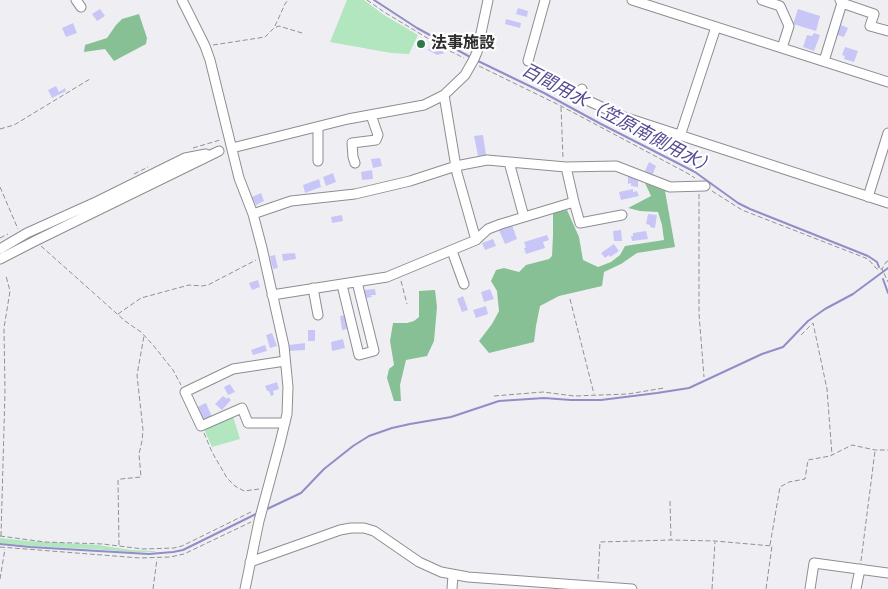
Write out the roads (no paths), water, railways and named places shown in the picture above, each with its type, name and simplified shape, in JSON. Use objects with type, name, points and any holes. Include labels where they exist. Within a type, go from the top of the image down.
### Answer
[{"type":"street","points":[[182,0],[210,60],[239,178],[253,214],[264,256],[284,346],[288,387],[287,414],[262,506],[245,589]]},
{"type":"street","points":[[232,148],[371,115],[424,105],[444,95],[466,75],[477,52],[488,0]]},
{"type":"street","points":[[528,61],[544,0]]},
{"type":"street","points":[[632,0],[655,3],[716,27],[888,82]]},
{"type":"street","points":[[762,0],[780,6],[790,26],[782,48]]},
{"type":"street","points":[[824,61],[841,2],[874,14],[870,26],[888,31]]},
{"type":"street","points":[[680,136],[716,27]]},
{"type":"street","points":[[582,89],[580,94],[582,98],[614,114],[888,203]]},
{"type":"street","points":[[444,95],[456,166],[476,240]]},
{"type":"street","points":[[355,163],[352,143],[376,140],[378,135],[371,115]]},
{"type":"street","points":[[318,127],[318,160]]},
{"type":"street","points":[[868,196],[888,132]]},
{"type":"street","points":[[0,249],[27,233],[98,202],[185,158],[219,151],[0,259]]},
{"type":"street","points":[[253,214],[291,201],[356,194],[410,181],[456,166],[487,160],[565,167],[616,166],[670,187],[702,186]]},
{"type":"street","points":[[509,162],[524,217]]},
{"type":"street","points":[[565,167],[580,223],[622,216]]},
{"type":"street","points":[[272,295],[387,277],[476,240],[488,229],[574,202]]},
{"type":"street","points":[[452,250],[464,284]]},
{"type":"street","points":[[342,285],[359,355],[374,351],[357,282]]},
{"type":"street","points":[[313,288],[318,315]]},
{"type":"street","points":[[284,423],[248,423],[242,408],[201,426],[185,392],[234,369],[285,361]]},
{"type":"street","points":[[250,562],[340,530],[364,528],[384,537],[419,562],[453,575],[540,586],[632,589]]},
{"type":"street","points":[[810,589],[814,563],[888,573]]},
{"type":"street","points":[[856,589],[860,569]]},
{"type":"street","points":[[452,589],[453,575]]},
{"type":"street","points":[[487,579],[488,589]]},
{"type":"waterway","name":"百間用水（笠原南側用水）","points":[[374,0],[417,28],[472,58]]},
{"type":"waterway","name":"百間用水（笠原南側用水）","points":[[476,60],[544,93],[695,172],[738,203],[868,256],[877,262],[879,267]]},
{"type":"waterway","points":[[265,510],[301,493],[324,469],[353,446],[369,436],[392,428],[451,417],[499,401],[544,398],[601,400],[689,388],[762,354],[783,347],[808,321],[825,309],[853,294],[888,268]]},
{"type":"waterway","name":"百間用水（笠原南側用水）","points":[[883,279],[888,293]]},
{"type":"waterway","points":[[0,544],[149,554],[173,552],[183,550],[258,513]]},
{"type":"place","name":"法事施設","points":[[421,44]]}]
